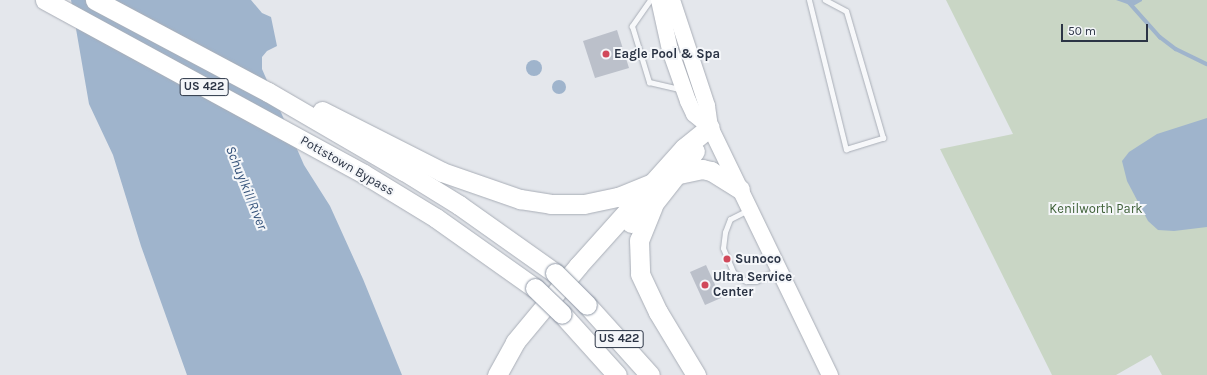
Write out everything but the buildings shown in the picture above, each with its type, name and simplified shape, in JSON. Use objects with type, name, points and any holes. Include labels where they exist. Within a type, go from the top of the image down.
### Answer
[{"type":"highway","name":"Pottstown Bypass","points":[[45,0],[364,174],[436,218],[535,288],[562,314],[617,375]]},
{"type":"highway","name":"US 422","points":[[95,0],[268,92]]},
{"type":"highway","name":"Pottstown Bypass","points":[[268,92],[355,142],[459,205],[555,273],[587,305],[650,375]]},
{"type":"highway","points":[[268,92],[329,113],[442,172],[520,199],[550,204],[584,204],[618,197],[652,183]]},
{"type":"highway","points":[[509,375],[532,336],[641,212],[654,203],[679,174],[710,127]]},
{"type":"highway","points":[[497,375],[515,342],[652,183],[684,148],[710,127]]},
{"type":"highway","points":[[679,174],[702,169],[711,171],[740,189]]},
{"type":"highway","points":[[654,203],[640,240],[640,274],[658,312],[696,375]]},
{"type":"highway","points":[[562,314],[605,375]]},
{"type":"main road","points":[[659,0],[670,50],[694,114],[710,127]]},
{"type":"main road","points":[[672,0],[707,106],[710,127],[830,375]]},
{"type":"lane","points":[[650,0],[632,26],[649,82],[684,89]]},
{"type":"lane","points":[[809,0],[846,149],[883,138],[846,11],[825,0]]},
{"type":"lane","points":[[749,210],[730,219],[725,232],[723,248],[733,272],[746,281],[756,281],[778,270]]},
{"type":"green space","name":"Kenilworth Park","points":[[946,0],[1207,0],[1207,375],[1162,375],[1151,355],[1116,375],[1052,375],[940,149],[1013,134]]},
{"type":"water","name":"Schuylkill River","points":[[71,0],[251,0],[262,13],[271,17],[277,46],[267,51],[262,57],[262,69],[304,165],[330,206],[363,279],[402,375],[187,375],[141,246],[113,155],[89,104]]},
{"type":"water","points":[[1116,0],[1142,0],[1142,1],[1133,6]]},
{"type":"water","points":[[534,60],[540,62],[542,68],[540,74],[534,76],[528,74],[526,68],[528,62]]},
{"type":"water","points":[[556,80],[562,80],[566,84],[566,90],[562,94],[556,94],[552,90],[552,84]]},
{"type":"water","points":[[1207,118],[1207,227],[1174,231],[1158,230],[1148,221],[1127,181],[1122,161],[1129,152],[1157,134]]},
{"type":"waterway","points":[[1127,0],[1160,37],[1176,49],[1207,64]]},
{"type":"place","name":"Eagle Pool & Spa","points":[[606,54]]},
{"type":"place","name":"Sunoco","points":[[727,259]]},
{"type":"place","name":"Ultra Service Center","points":[[705,285]]}]
